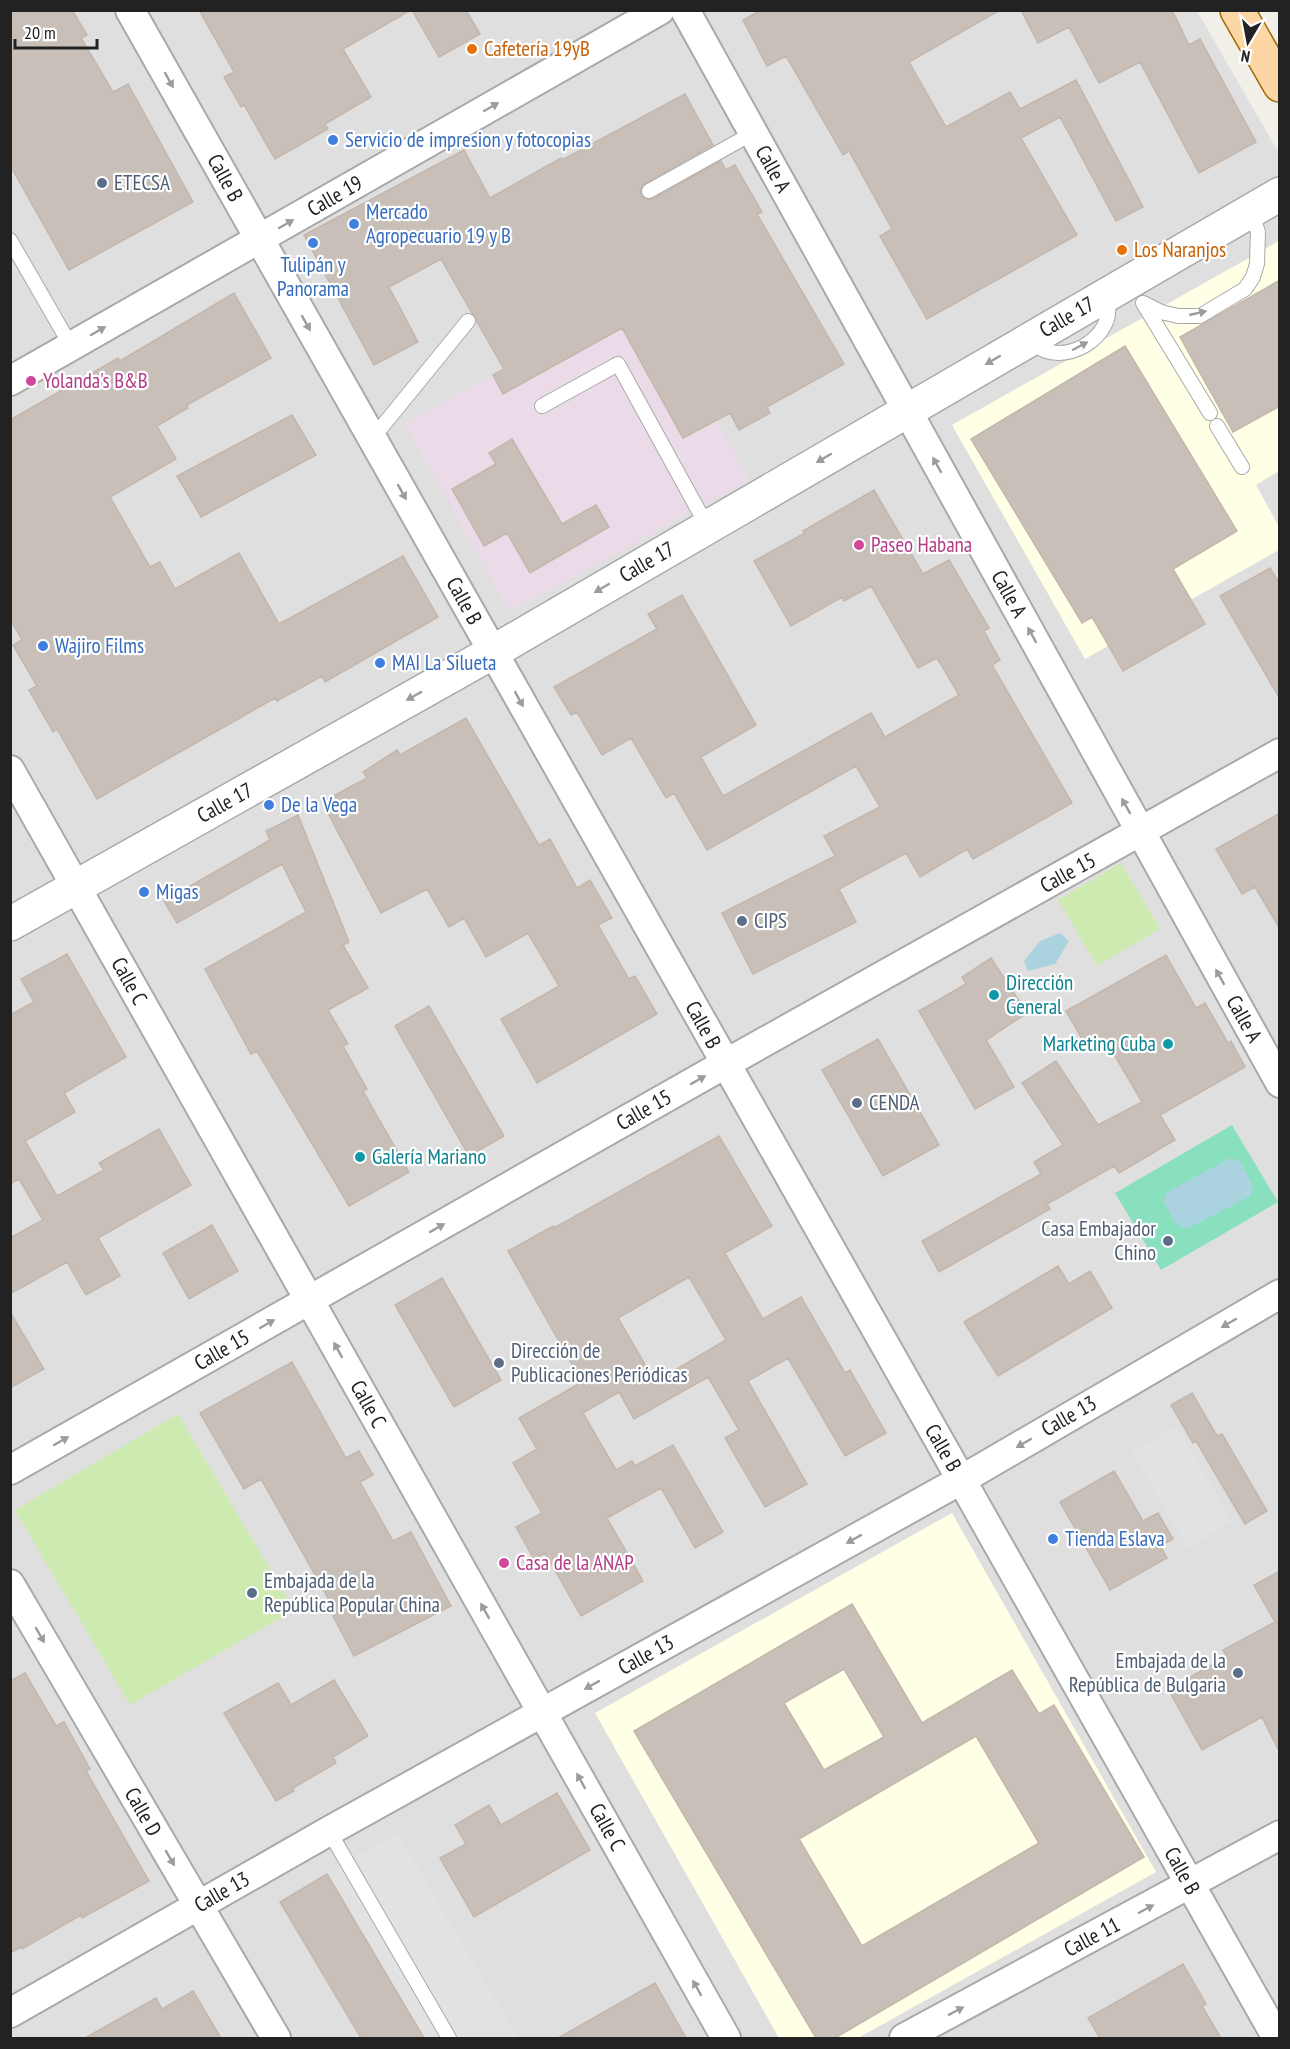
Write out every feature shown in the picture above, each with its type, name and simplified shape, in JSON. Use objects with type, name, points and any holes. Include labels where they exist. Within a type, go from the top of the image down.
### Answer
[{"type":"main road","points":[[1237,10],[1280,85]]},
{"type":"street","name":"Calle B","points":[[130,10],[1277,2038]]},
{"type":"street","name":"Calle 19","points":[[10,381],[660,10]]},
{"type":"street","name":"Calle A","points":[[685,10],[1280,1083]]},
{"type":"street","name":"Calle 17","points":[[10,924],[493,652],[1030,338],[1125,293],[1280,194]]},
{"type":"street","name":"Calle 15","points":[[10,1470],[1280,753]]},
{"type":"street","name":"Calle C","points":[[10,770],[726,2038]]},
{"type":"street","name":"Calle 13","points":[[10,2013],[329,1831],[961,1479],[1280,1294]]},
{"type":"street","name":"Calle D","points":[[10,1584],[276,2038]]},
{"type":"street","name":"Calle 11","points":[[904,2038],[1280,1835]]},
{"type":"lane","points":[[649,191],[753,133]]},
{"type":"lane","points":[[1125,293],[1161,312],[1178,316],[1200,316],[1245,289],[1253,277],[1257,264],[1258,232],[1251,211]]},
{"type":"lane","points":[[10,240],[71,346]]},
{"type":"lane","points":[[1125,293],[1210,413]]},
{"type":"lane","points":[[372,439],[468,321]]},
{"type":"lane","points":[[542,406],[618,364],[707,526]]},
{"type":"lane","points":[[1217,426],[1242,467]]},
{"type":"lane","points":[[329,1831],[448,2038]]},
{"type":"shaded area","points":[[11,11],[1197,11],[1280,155],[1279,2038],[11,2038]]},
{"type":"shaded area","points":[[1279,241],[1279,471],[1256,485],[1279,527],[1279,550],[1085,659],[952,425]]},
{"type":"shaded area","points":[[644,291],[749,480],[510,612],[405,424]]},
{"type":"shaded area","points":[[1177,1426],[1232,1522],[1187,1548],[1132,1452]]},
{"type":"shaded area","points":[[952,1513],[1156,1872],[858,2038],[779,2038],[595,1713]]},
{"type":"shaded area","points":[[397,1833],[519,2038],[361,2038],[280,1902]]},
{"type":"green space","points":[[1121,863],[1160,929],[1097,966],[1058,900]]},
{"type":"green space","points":[[1232,1125],[1278,1202],[1161,1270],[1115,1193]]},
{"type":"green space","points":[[178,1414],[294,1610],[130,1705],[15,1510]]},
{"type":"water","points":[[1060,933],[1069,941],[1055,964],[1028,971],[1024,961],[1040,941]]},
{"type":"water","points":[[1230,1158],[1239,1160],[1253,1185],[1250,1196],[1187,1229],[1175,1223],[1163,1201],[1167,1192]]},
{"type":"building","name":"ETECSA","points":[[10,10],[72,10],[87,35],[81,38],[113,92],[128,84],[193,202],[69,270],[10,165]]},
{"type":"building","points":[[199,10],[411,10],[343,49],[371,97],[325,124],[328,129],[275,159],[244,105],[241,107],[224,77],[234,72]]},
{"type":"building","points":[[412,10],[466,10],[480,34],[439,57]]},
{"type":"building","points":[[761,10],[1000,10],[909,62],[946,127],[1010,92],[1020,109],[1076,80],[1143,207],[1116,221],[1060,117],[1021,138],[1077,235],[927,319],[880,236],[892,229],[849,151],[843,155],[786,56],[767,66],[743,20]]},
{"type":"building","points":[[1021,10],[1172,10],[1189,45],[1200,39],[1256,142],[1199,173],[1140,62],[1099,83],[1069,27],[1038,43]]},
{"type":"building","points":[[685,94],[713,145],[645,183],[640,190],[641,196],[648,200],[653,199],[721,161],[726,170],[735,165],[762,212],[757,214],[844,364],[767,407],[770,413],[739,430],[730,413],[683,438],[622,328],[503,394],[493,375],[504,369],[441,259],[389,287],[418,342],[374,365],[304,235],[464,150],[490,198],[561,158],[562,160]]},
{"type":"building","points":[[1280,280],[1280,406],[1233,432],[1180,337]]},
{"type":"building","points":[[234,293],[271,358],[187,405],[188,408],[157,426],[176,459],[110,497],[150,567],[160,562],[175,589],[239,553],[279,624],[403,556],[438,617],[325,682],[322,676],[277,701],[275,698],[97,799],[57,729],[53,732],[29,690],[37,686],[13,645],[22,640],[10,619],[10,420],[118,358],[120,361]]},
{"type":"building","points":[[1125,346],[1237,531],[1173,569],[1205,624],[1123,671],[1092,617],[1082,623],[971,439]]},
{"type":"building","points":[[292,415],[316,455],[201,517],[177,476]]},
{"type":"building","points":[[512,439],[562,524],[596,505],[609,527],[530,573],[507,533],[484,546],[452,489],[496,464],[489,453]]},
{"type":"building","points":[[874,490],[923,574],[949,560],[989,628],[984,631],[1000,660],[992,665],[1072,803],[973,859],[967,849],[920,877],[906,853],[839,889],[856,922],[753,974],[722,913],[835,856],[824,836],[880,807],[856,766],[707,850],[674,793],[666,798],[631,738],[602,755],[577,712],[571,715],[554,687],[657,629],[648,614],[682,595],[756,725],[701,757],[723,796],[871,713],[885,737],[959,695],[937,658],[918,668],[871,586],[844,601],[842,597],[791,626],[754,561],[805,533],[803,531]]},
{"type":"building","points":[[1270,568],[1280,584],[1280,699],[1220,596]]},
{"type":"building","points":[[466,718],[539,845],[550,839],[577,888],[590,880],[612,918],[598,925],[629,979],[635,976],[657,1014],[537,1083],[501,1019],[559,986],[528,933],[486,957],[464,918],[449,927],[427,889],[381,913],[322,802],[367,778],[363,772],[397,750],[400,755]]},
{"type":"building","points":[[1280,813],[1280,929],[1255,887],[1242,894],[1216,849]]},
{"type":"building","points":[[298,815],[349,942],[343,945],[368,988],[328,1010],[348,1044],[343,1046],[367,1089],[363,1091],[409,1172],[349,1206],[257,1051],[251,1054],[205,969],[306,912],[282,864],[177,923],[164,901],[270,840],[266,831]]},
{"type":"building","points":[[67,954],[126,1057],[64,1093],[75,1112],[25,1141],[57,1196],[104,1170],[99,1163],[159,1129],[191,1185],[98,1238],[120,1276],[86,1295],[67,1262],[10,1294],[10,1238],[43,1220],[19,1179],[10,1184],[10,1015],[34,1002],[21,979]]},
{"type":"building","points":[[1166,955],[1196,1008],[1205,1003],[1228,1043],[1231,1041],[1245,1067],[1160,1115],[1175,1140],[1119,1173],[1114,1166],[1047,1204],[1050,1209],[939,1272],[922,1241],[1041,1174],[1034,1162],[1063,1145],[1022,1083],[1056,1061],[1098,1125],[1142,1102],[1105,1039],[1088,1049],[1066,1011]]},
{"type":"building","points":[[991,958],[1027,1013],[986,1040],[1014,1087],[975,1109],[919,1011],[966,984],[962,977]]},
{"type":"building","points":[[429,1006],[504,1136],[469,1156],[395,1026]]},
{"type":"building","points":[[878,1039],[939,1145],[883,1176],[822,1070]]},
{"type":"building","points":[[719,1136],[772,1226],[725,1253],[763,1319],[801,1297],[845,1373],[850,1370],[886,1433],[845,1456],[788,1358],[748,1381],[807,1484],[765,1507],[725,1438],[739,1430],[708,1377],[634,1419],[619,1392],[583,1413],[616,1470],[632,1461],[635,1466],[673,1445],[723,1532],[695,1548],[661,1488],[607,1518],[643,1581],[581,1616],[545,1553],[534,1559],[516,1527],[542,1513],[513,1463],[537,1449],[519,1418],[582,1382],[508,1251],[553,1226],[554,1228]],"holes":[[[689,1277],[726,1340],[655,1382],[618,1318]]]},
{"type":"building","points":[[212,1225],[238,1271],[189,1299],[163,1253]]},
{"type":"building","points":[[1058,1266],[1069,1284],[1090,1271],[1112,1308],[998,1376],[964,1322]]},
{"type":"building","points":[[442,1278],[501,1380],[454,1407],[395,1305]]},
{"type":"building","points":[[10,1312],[44,1369],[10,1388]]},
{"type":"building","points":[[292,1362],[346,1458],[359,1451],[373,1475],[360,1482],[393,1541],[411,1532],[451,1606],[354,1656],[333,1616],[337,1614],[261,1479],[244,1489],[200,1413]]},
{"type":"building","points":[[1192,1393],[1217,1436],[1222,1434],[1267,1511],[1245,1524],[1196,1441],[1193,1443],[1171,1405]]},
{"type":"building","points":[[1114,1471],[1143,1521],[1158,1513],[1173,1539],[1160,1546],[1167,1558],[1110,1590],[1060,1502]]},
{"type":"building","name":"Embajada de la República de Bulgaria","points":[[1280,1571],[1280,1753],[1262,1717],[1202,1750],[1168,1689],[1227,1657],[1223,1650],[1275,1622],[1254,1585]]},
{"type":"building","points":[[852,1604],[922,1723],[1012,1670],[1039,1714],[1054,1705],[1144,1857],[835,2038],[816,2038],[634,1731]],"holes":[[[844,1669],[884,1737],[824,1770],[784,1703]],[[976,1736],[1039,1843],[862,1946],[799,1839]]]},
{"type":"building","points":[[25,1673],[56,1726],[64,1722],[90,1769],[86,1771],[149,1881],[82,1918],[81,1915],[22,1949],[21,1947],[10,1953],[10,1681]]},
{"type":"building","points":[[334,1680],[368,1736],[333,1757],[336,1763],[293,1788],[294,1791],[276,1801],[224,1713],[278,1683],[291,1705]]},
{"type":"building","points":[[557,1793],[590,1850],[474,1917],[440,1858],[466,1844],[455,1825],[489,1805],[501,1825]]},
{"type":"building","points":[[327,1874],[424,2038],[361,2038],[280,1902]]},
{"type":"building","points":[[1183,1964],[1206,2004],[1202,2006],[1221,2038],[1100,2038],[1088,2018]]},
{"type":"building","points":[[655,1983],[686,2038],[558,2038]]},
{"type":"building","points":[[193,1991],[221,2038],[85,2038],[156,1998],[162,2009]]},
{"type":"place","name":"Cafetería 19yB","points":[[472,49]]},
{"type":"place","name":"Servicio de impresion y fotocopias","points":[[333,140]]},
{"type":"place","name":"ETECSA","points":[[102,183]]},
{"type":"place","name":"Mercado Agropecuario 19 y B","points":[[354,224]]},
{"type":"place","name":"Tulipán y Panorama","points":[[313,243]]},
{"type":"place","name":"Los Naranjos","points":[[1122,250]]},
{"type":"place","name":"Yolanda's B&B","points":[[31,381]]},
{"type":"place","name":"Paseo Habana","points":[[859,545]]},
{"type":"place","name":"Wajiro Films","points":[[43,646]]},
{"type":"place","name":"MAI La Silueta","points":[[380,663]]},
{"type":"place","name":"De la Vega","points":[[269,805]]},
{"type":"place","name":"Migas","points":[[144,892]]},
{"type":"place","name":"CIPS","points":[[742,921]]},
{"type":"place","name":"Dirección General","points":[[994,995]]},
{"type":"place","name":"Marketing Cuba","points":[[1168,1044]]},
{"type":"place","name":"CENDA","points":[[857,1103]]},
{"type":"place","name":"Galería Mariano","points":[[360,1157]]},
{"type":"place","name":"Casa Embajador Chino","points":[[1168,1241]]},
{"type":"place","name":"Dirección de Publicaciones Periódicas","points":[[499,1363]]},
{"type":"place","name":"Tienda Eslava","points":[[1053,1539]]},
{"type":"place","name":"Casa de la ANAP","points":[[504,1563]]},
{"type":"place","name":"Embajada de la República Popular China","points":[[252,1593]]},
{"type":"place","name":"Embajada de la República de Bulgaria","points":[[1238,1673]]}]
